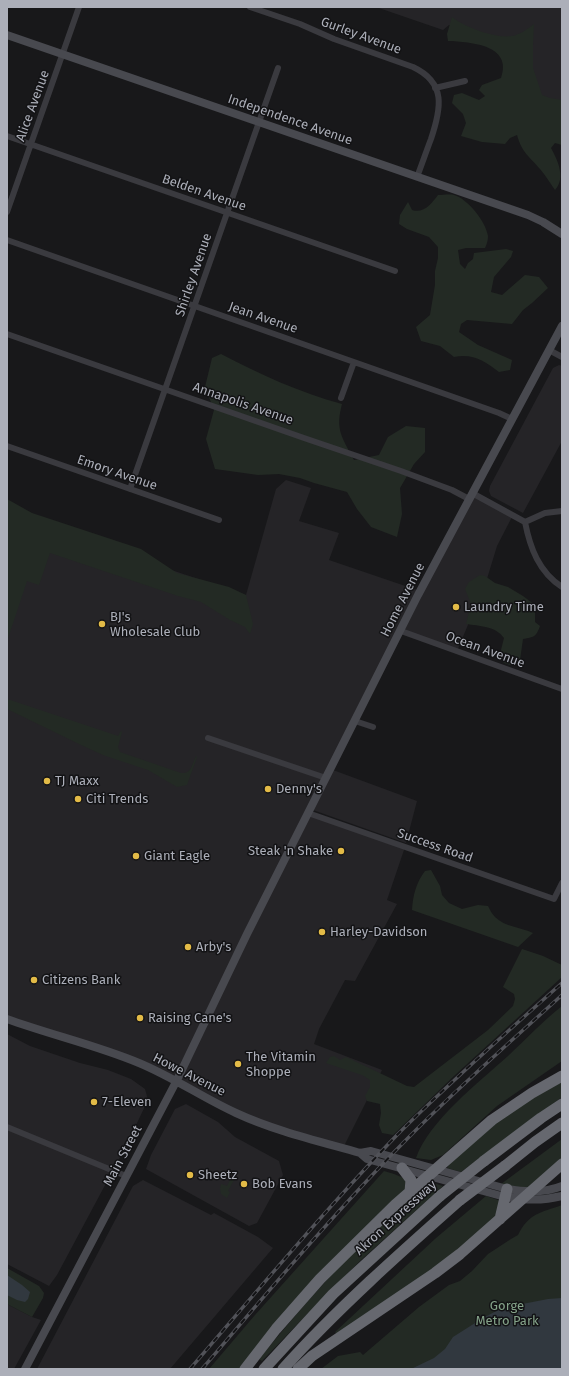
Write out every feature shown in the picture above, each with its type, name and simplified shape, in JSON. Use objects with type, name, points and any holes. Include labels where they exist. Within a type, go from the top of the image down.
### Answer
[{"type":"highway","points":[[245,1369],[276,1329],[320,1279],[384,1216],[492,1120],[532,1093],[562,1076]]},
{"type":"highway","name":"Akron Expressway","points":[[264,1369],[333,1294],[440,1196],[541,1118],[562,1104]]},
{"type":"highway","points":[[283,1369],[346,1303],[400,1252],[460,1200],[562,1123]]},
{"type":"highway","points":[[298,1369],[312,1356],[435,1273],[460,1254],[526,1194],[562,1164]]},
{"type":"highway","points":[[402,1168],[411,1180],[410,1192]]},
{"type":"highway","points":[[500,1219],[506,1193]]},
{"type":"street","name":"Alice Avenue","points":[[7,212],[79,7]]},
{"type":"street","name":"Gurley Avenue","points":[[250,7],[300,24],[334,39],[413,67],[430,80],[438,94],[439,113],[417,177]]},
{"type":"street","name":"Independence Avenue","points":[[7,34],[528,216],[543,222],[562,234]]},
{"type":"street","name":"Shirley Avenue","points":[[130,489],[278,68]]},
{"type":"street","points":[[435,88],[465,81]]},
{"type":"street","name":"Belden Avenue","points":[[7,136],[395,271]]},
{"type":"street","name":"Jean Avenue","points":[[7,240],[499,413],[512,419]]},
{"type":"street","name":"Home Avenue","points":[[270,888],[471,496],[562,326]]},
{"type":"street","name":"Annapolis Avenue","points":[[7,334],[471,496],[525,522]]},
{"type":"street","points":[[549,350],[562,357]]},
{"type":"street","points":[[341,398],[354,362]]},
{"type":"street","name":"Emory Avenue","points":[[7,446],[219,520]]},
{"type":"street","points":[[562,511],[545,513],[525,522],[531,548],[536,560],[544,571],[562,588]]},
{"type":"street","name":"Ocean Avenue","points":[[401,631],[562,689]]},
{"type":"street","points":[[355,721],[373,727]]},
{"type":"street","points":[[208,738],[326,778]]},
{"type":"street","name":"Success Road","points":[[308,813],[554,899],[562,883]]},
{"type":"street","name":"Main Street","points":[[25,1369],[176,1080],[270,888]]},
{"type":"street","name":"Howe Avenue","points":[[7,1019],[118,1055],[176,1080],[235,1112],[260,1123],[360,1152],[371,1151],[434,1172],[506,1193],[526,1194]]},
{"type":"street","points":[[7,1127],[126,1176]]},
{"type":"street","name":"Howe Avenue","points":[[360,1152],[367,1159],[402,1168],[434,1172]]},
{"type":"street","points":[[526,1194],[562,1186]]},
{"type":"street","points":[[526,1194],[542,1200],[562,1196]]},
{"type":"shaded area","points":[[376,7],[562,7],[562,111],[510,93],[524,50],[449,25],[443,30]]},
{"type":"shaded area","points":[[559,365],[562,366],[562,441],[523,513],[491,496],[489,491],[490,486],[553,368]]},
{"type":"shaded area","points":[[286,480],[311,488],[299,521],[339,533],[329,560],[420,591],[472,493],[513,515],[497,546],[486,582],[457,651],[401,631],[308,813],[405,847],[387,900],[397,904],[355,981],[345,980],[319,1029],[314,1044],[382,1070],[343,1148],[272,1127],[141,1064],[7,1019],[7,515],[246,595],[276,489]]},
{"type":"shaded area","points":[[333,770],[417,801],[406,843],[313,810]]},
{"type":"shaded area","points":[[7,1034],[30,1046],[80,1063],[108,1070],[131,1079],[145,1089],[148,1100],[127,1144],[57,1275],[49,1286],[7,1264]]},
{"type":"shaded area","points":[[186,1104],[218,1122],[235,1137],[279,1161],[283,1175],[257,1223],[249,1226],[146,1169],[151,1155],[175,1109]]},
{"type":"shaded area","points":[[143,1180],[211,1215],[214,1213],[258,1237],[273,1248],[170,1369],[37,1369],[133,1186]]},
{"type":"shaded area","points":[[7,1275],[30,1292],[28,1299],[25,1302],[7,1295]]},
{"type":"shaded area","points":[[562,1298],[562,1369],[411,1369],[434,1358],[445,1349],[453,1337],[502,1308],[548,1299]]},
{"type":"shaded area","points":[[7,1304],[41,1320],[14,1369],[7,1369]]},
{"type":"green space","points":[[452,17],[473,29],[492,35],[501,36],[516,35],[534,24],[533,68],[542,95],[562,100],[562,145],[555,143],[551,148],[560,169],[560,180],[555,190],[526,154],[517,135],[510,138],[505,144],[482,142],[461,136],[466,123],[463,114],[452,103],[454,95],[462,93],[479,100],[485,96],[479,90],[482,85],[501,78],[503,67],[501,58],[496,52],[488,48],[478,44],[448,41],[447,34]]},
{"type":"green space","points":[[438,195],[454,195],[465,201],[476,212],[487,230],[488,238],[485,248],[466,248],[458,250],[460,264],[465,269],[468,263],[473,259],[474,253],[506,249],[513,251],[511,257],[494,277],[491,292],[502,295],[525,275],[539,277],[548,288],[523,310],[512,324],[467,320],[461,324],[459,332],[478,345],[512,360],[510,370],[499,372],[479,359],[467,356],[454,357],[440,346],[421,341],[416,327],[430,315],[435,285],[438,247],[429,237],[407,229],[399,224],[400,215],[408,202],[412,210],[416,211],[427,207]]},
{"type":"green space","points":[[221,354],[280,382],[326,400],[342,404],[339,420],[341,433],[354,460],[379,455],[388,437],[406,426],[425,428],[425,452],[414,464],[400,488],[402,514],[397,537],[371,527],[357,509],[347,492],[300,478],[279,474],[258,475],[215,469],[206,439],[214,410],[205,387],[212,358]]},
{"type":"green space","points":[[7,499],[32,513],[141,549],[177,573],[229,587],[246,595],[253,624],[250,634],[245,627],[230,620],[201,602],[178,596],[50,553],[39,585],[27,581],[7,641]]},
{"type":"green space","points":[[480,575],[485,576],[495,583],[508,587],[535,605],[535,622],[540,626],[539,630],[534,636],[523,639],[520,660],[510,665],[504,663],[499,658],[504,638],[501,634],[487,627],[466,624],[471,604],[465,589],[469,582]]},
{"type":"green space","points":[[7,699],[118,736],[121,731],[118,747],[120,752],[181,773],[185,773],[190,770],[196,756],[197,757],[187,785],[177,787],[148,770],[103,755],[81,745],[7,709]]},
{"type":"green space","points":[[431,870],[440,886],[442,895],[449,903],[462,909],[478,905],[488,906],[493,915],[503,923],[533,933],[518,947],[412,910],[414,894],[419,880],[425,871]]},
{"type":"green space","points":[[522,949],[543,956],[562,965],[562,977],[454,1076],[393,1135],[382,1133],[379,1125],[381,1113],[380,1104],[367,1101],[365,1096],[370,1087],[370,1080],[362,1075],[326,1063],[330,1057],[334,1056],[340,1060],[346,1057],[407,1086],[414,1087],[488,1030],[513,1006],[515,999],[514,994],[503,987]]},
{"type":"green space","points":[[562,1006],[562,1061],[497,1106],[443,1155],[431,1160],[416,1158],[422,1144],[443,1116]]},
{"type":"green space","points":[[562,1080],[562,1097],[461,1172],[447,1168],[450,1163],[503,1117]]},
{"type":"green space","points":[[562,1139],[562,1158],[530,1187],[517,1187],[501,1184]]},
{"type":"green space","points":[[384,1171],[406,1179],[407,1186],[401,1197],[242,1369],[209,1369],[255,1315]]},
{"type":"green space","points":[[231,1178],[234,1180],[228,1191],[230,1192],[227,1198],[221,1194],[220,1188],[221,1184],[227,1186]]},
{"type":"green space","points":[[430,1182],[443,1186],[361,1260],[262,1361],[259,1359],[319,1289],[361,1244]]},
{"type":"green space","points":[[486,1196],[501,1201],[497,1216],[455,1255],[337,1334],[335,1332],[436,1238]]},
{"type":"green space","name":"Gorge Metro Park","points":[[562,1205],[562,1369],[321,1369],[338,1356],[360,1352],[363,1355],[419,1307],[449,1285],[460,1281],[488,1254],[518,1235],[526,1222],[531,1218],[541,1212]]},
{"type":"green space","points":[[7,1268],[39,1286],[44,1293],[43,1298],[32,1317],[7,1304]]},
{"type":"railway","points":[[190,1369],[266,1280],[370,1163],[417,1115],[562,983]]},
{"type":"railway","points":[[202,1369],[302,1253],[379,1168],[443,1103],[562,995]]},
{"type":"place","name":"Laundry Time","points":[[456,607]]},
{"type":"place","name":"BJ's Wholesale Club","points":[[102,624]]},
{"type":"place","name":"TJ Maxx","points":[[47,781]]},
{"type":"place","name":"Denny's","points":[[268,789]]},
{"type":"place","name":"Citi Trends","points":[[78,799]]},
{"type":"place","name":"Steak 'n Shake","points":[[341,851]]},
{"type":"place","name":"Giant Eagle","points":[[136,856]]},
{"type":"place","name":"Harley-Davidson","points":[[322,932]]},
{"type":"place","name":"Arby's","points":[[188,947]]},
{"type":"place","name":"Citizens Bank","points":[[34,980]]},
{"type":"place","name":"Raising Cane's","points":[[140,1018]]},
{"type":"place","name":"The Vitamin Shoppe","points":[[238,1064]]},
{"type":"place","name":"7-Eleven","points":[[94,1102]]},
{"type":"place","name":"Sheetz","points":[[190,1175]]},
{"type":"place","name":"Bob Evans","points":[[244,1184]]}]
